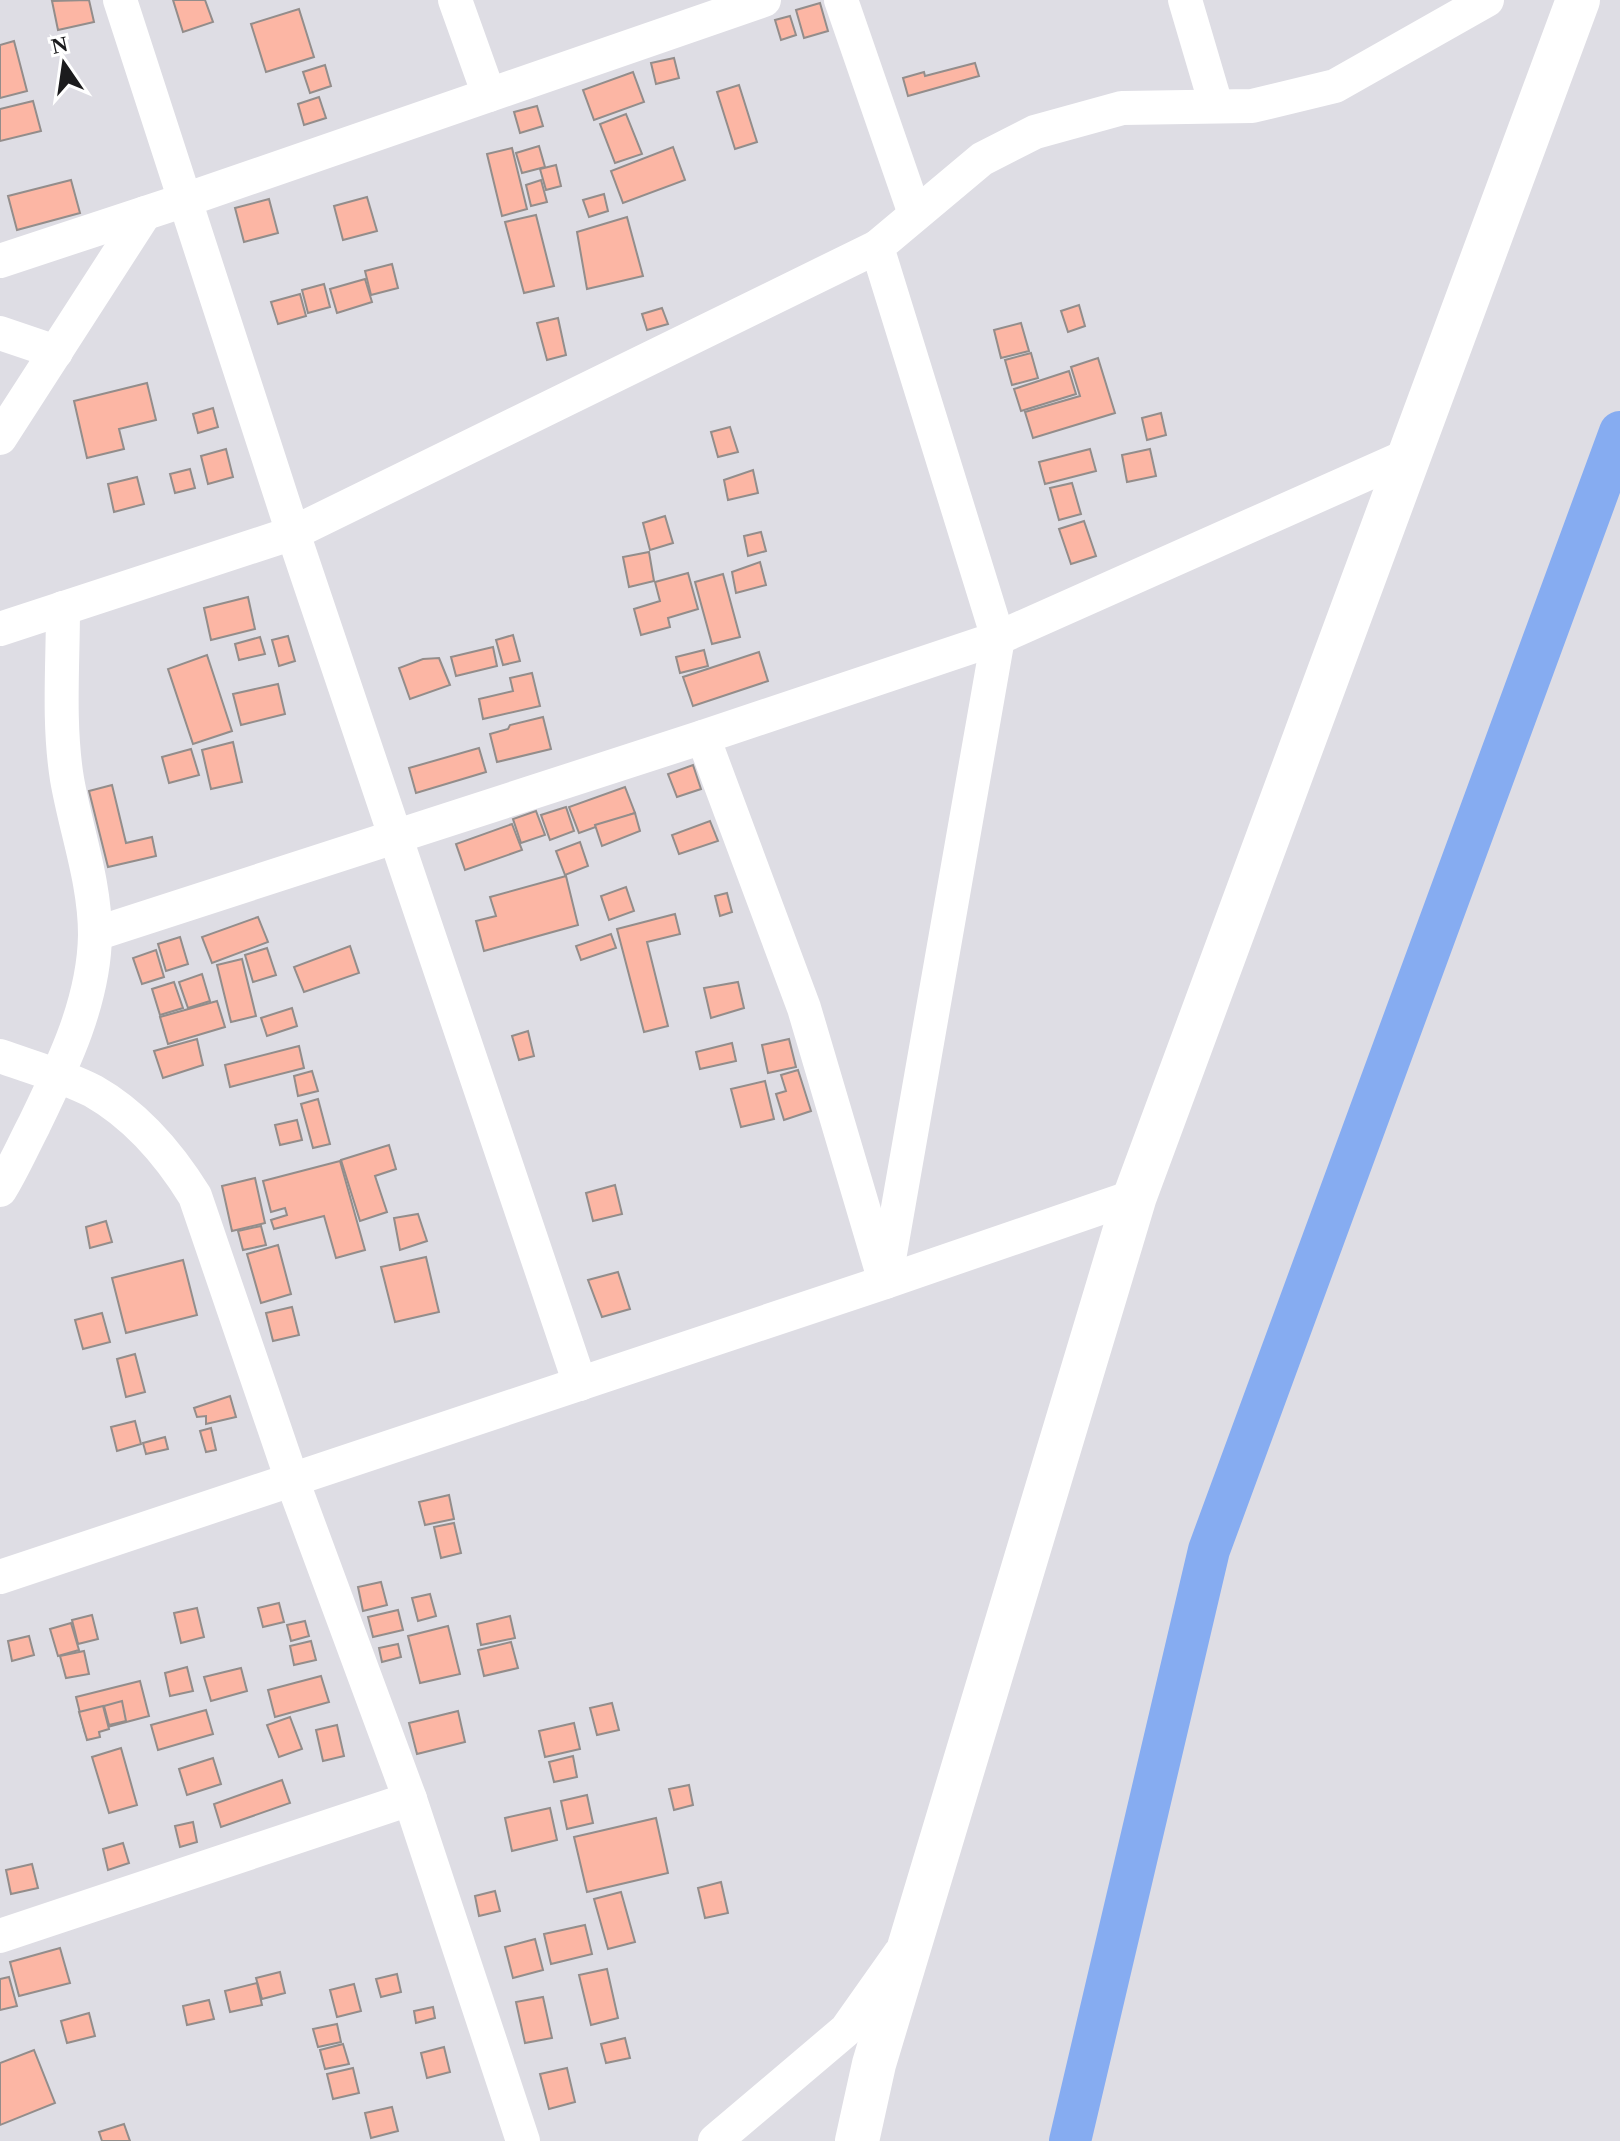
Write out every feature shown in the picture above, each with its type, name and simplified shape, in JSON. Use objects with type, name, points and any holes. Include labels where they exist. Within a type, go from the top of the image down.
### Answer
[{"type":"street","points":[[120,0],[293,533],[580,1384]]},
{"type":"street","points":[[455,0],[489,95]]},
{"type":"street","points":[[0,261],[764,0]]},
{"type":"street","points":[[841,0],[915,214]]},
{"type":"street","points":[[1185,0],[1216,105]]},
{"type":"street","points":[[0,629],[293,533],[877,247],[982,159],[1035,132],[1122,108],[1252,106],[1335,86],[1487,0]]},
{"type":"street","points":[[857,2141],[874,2064],[1135,1196],[1578,0]]},
{"type":"street","points":[[0,438],[145,213]]},
{"type":"street","points":[[877,247],[998,638],[885,1282]]},
{"type":"street","points":[[0,333],[56,352]]},
{"type":"street","points":[[95,934],[998,638],[1409,455]]},
{"type":"street","points":[[0,1190],[58,1076],[88,997],[93,966],[95,934],[92,893],[74,814],[63,737],[63,608]]},
{"type":"street","points":[[703,737],[804,1008],[885,1282]]},
{"type":"street","points":[[0,1056],[92,1091],[133,1120],[176,1165],[195,1196],[292,1480],[410,1799],[523,2141]]},
{"type":"street","points":[[0,1577],[1135,1196]]},
{"type":"street","points":[[0,1936],[410,1799]]},
{"type":"street","points":[[715,2141],[846,2030],[912,1937]]},
{"type":"building","points":[[89,0],[94,22],[58,30],[52,1]]},
{"type":"building","points":[[173,0],[205,0],[213,22],[183,32]]},
{"type":"building","points":[[820,3],[828,31],[804,38],[796,10]]},
{"type":"building","points":[[299,9],[314,57],[266,72],[251,24]]},
{"type":"building","points":[[790,16],[796,35],[781,40],[775,20]]},
{"type":"building","points":[[14,41],[27,91],[0,98],[0,45]]},
{"type":"building","points":[[674,58],[679,78],[656,84],[651,63]]},
{"type":"building","points":[[975,63],[979,76],[908,96],[903,78],[924,72],[925,76]]},
{"type":"building","points":[[325,65],[331,86],[310,93],[303,72]]},
{"type":"building","points":[[633,72],[644,102],[594,120],[583,90]]},
{"type":"building","points":[[739,85],[757,142],[735,149],[717,92]]},
{"type":"building","points":[[319,97],[326,118],[304,125],[298,104]]},
{"type":"building","points":[[33,101],[41,131],[0,141],[0,109]]},
{"type":"building","points":[[537,106],[543,126],[520,133],[514,112]]},
{"type":"building","points":[[626,114],[642,154],[615,163],[600,124]]},
{"type":"building","points":[[539,146],[545,167],[522,173],[516,153]]},
{"type":"building","points":[[673,147],[685,180],[623,203],[611,171]]},
{"type":"building","points":[[512,148],[527,209],[502,216],[487,154]]},
{"type":"building","points":[[556,165],[561,186],[546,190],[540,169]]},
{"type":"building","points":[[71,180],[80,213],[17,230],[8,196]]},
{"type":"building","points":[[541,180],[547,202],[531,206],[526,185]]},
{"type":"building","points":[[604,194],[608,211],[589,217],[583,200]]},
{"type":"building","points":[[367,197],[377,231],[343,240],[334,206]]},
{"type":"building","points":[[269,199],[278,233],[244,242],[235,208]]},
{"type":"building","points":[[536,215],[554,286],[524,293],[505,222]]},
{"type":"building","points":[[627,217],[643,276],[587,289],[577,232]]},
{"type":"building","points":[[392,264],[398,288],[371,295],[365,271]]},
{"type":"building","points":[[365,279],[372,302],[337,313],[330,289]]},
{"type":"building","points":[[324,284],[330,307],[308,313],[302,290]]},
{"type":"building","points":[[300,294],[306,316],[278,324],[271,302]]},
{"type":"building","points":[[1079,305],[1085,326],[1068,332],[1061,311]]},
{"type":"building","points":[[662,308],[668,324],[647,330],[642,314]]},
{"type":"building","points":[[558,318],[566,355],[547,360],[537,323]]},
{"type":"building","points":[[1021,323],[1029,351],[1001,358],[994,330]]},
{"type":"building","points":[[1031,353],[1038,378],[1012,385],[1005,360]]},
{"type":"building","points":[[1098,358],[1115,413],[1033,438],[1025,412],[1080,396],[1071,367]]},
{"type":"building","points":[[1069,371],[1076,394],[1021,411],[1014,389]]},
{"type":"building","points":[[147,383],[156,420],[119,429],[124,449],[87,458],[74,401]]},
{"type":"building","points":[[213,408],[218,427],[198,433],[193,414]]},
{"type":"building","points":[[1161,413],[1166,435],[1147,440],[1142,418]]},
{"type":"building","points":[[730,427],[738,452],[718,457],[711,432]]},
{"type":"building","points":[[226,449],[233,477],[208,484],[201,456]]},
{"type":"building","points":[[1090,449],[1096,471],[1045,484],[1039,462]]},
{"type":"building","points":[[1150,449],[1156,476],[1127,482],[1122,455]]},
{"type":"building","points":[[190,469],[195,488],[175,493],[170,474]]},
{"type":"building","points":[[753,470],[758,493],[728,500],[724,480]]},
{"type":"building","points":[[137,477],[144,504],[114,512],[108,484]]},
{"type":"building","points":[[1072,483],[1081,514],[1059,520],[1050,488]]},
{"type":"building","points":[[665,516],[673,543],[650,550],[643,523]]},
{"type":"building","points":[[1084,521],[1096,556],[1071,564],[1059,529]]},
{"type":"building","points":[[761,532],[766,551],[748,556],[744,536]]},
{"type":"building","points":[[649,552],[654,581],[629,587],[623,557]]},
{"type":"building","points":[[760,562],[766,585],[736,593],[732,572]]},
{"type":"building","points":[[688,573],[698,609],[668,618],[670,627],[641,635],[634,609],[660,601],[655,582]]},
{"type":"building","points":[[723,574],[740,637],[712,644],[695,582]]},
{"type":"building","points":[[248,597],[255,629],[211,640],[204,608]]},
{"type":"building","points":[[513,635],[520,661],[503,665],[496,640]]},
{"type":"building","points":[[288,636],[295,661],[279,666],[272,640]]},
{"type":"building","points":[[260,637],[265,654],[239,660],[235,644]]},
{"type":"building","points":[[493,647],[497,666],[456,676],[451,657]]},
{"type":"building","points":[[704,650],[708,666],[680,673],[676,657]]},
{"type":"building","points":[[759,652],[768,681],[693,706],[683,677]]},
{"type":"building","points":[[207,655],[232,731],[193,744],[168,669]]},
{"type":"building","points":[[439,658],[450,685],[410,699],[399,668],[423,659]]},
{"type":"building","points":[[532,673],[540,706],[483,719],[479,699],[513,691],[510,678]]},
{"type":"building","points":[[278,684],[285,714],[241,725],[233,694]]},
{"type":"building","points":[[543,717],[551,749],[497,762],[490,734],[508,729],[510,725]]},
{"type":"building","points":[[233,742],[242,782],[211,789],[202,750]]},
{"type":"building","points":[[479,748],[486,772],[416,793],[409,768]]},
{"type":"building","points":[[191,749],[199,775],[169,783],[162,757]]},
{"type":"building","points":[[693,765],[701,789],[677,797],[668,774]]},
{"type":"building","points":[[112,785],[126,843],[152,837],[156,856],[108,867],[89,791]]},
{"type":"building","points":[[625,787],[635,813],[579,833],[569,807]]},
{"type":"building","points":[[566,807],[574,831],[550,840],[541,815]]},
{"type":"building","points":[[536,811],[545,835],[521,843],[513,819]]},
{"type":"building","points":[[635,813],[640,831],[602,846],[595,825]]},
{"type":"building","points":[[710,821],[718,841],[679,854],[672,835]]},
{"type":"building","points":[[512,824],[522,850],[465,870],[456,844]]},
{"type":"building","points":[[580,842],[588,866],[565,875],[556,851]]},
{"type":"building","points":[[566,876],[578,925],[484,951],[476,921],[496,916],[490,897]]},
{"type":"building","points":[[626,887],[634,911],[609,920],[601,896]]},
{"type":"building","points":[[727,893],[732,912],[720,916],[715,896]]},
{"type":"building","points":[[675,914],[680,934],[647,942],[668,1026],[644,1032],[617,929]]},
{"type":"building","points":[[258,917],[268,942],[212,963],[202,937]]},
{"type":"building","points":[[611,934],[616,948],[581,960],[576,946]]},
{"type":"building","points":[[180,937],[188,964],[166,971],[158,944]]},
{"type":"building","points":[[350,946],[359,973],[304,992],[294,967]]},
{"type":"building","points":[[267,948],[276,975],[253,982],[245,955]]},
{"type":"building","points":[[156,950],[164,977],[142,984],[133,958]]},
{"type":"building","points":[[242,959],[256,1016],[231,1022],[217,965]]},
{"type":"building","points":[[202,974],[210,1001],[188,1008],[179,982]]},
{"type":"building","points":[[174,982],[183,1008],[160,1015],[152,989]]},
{"type":"building","points":[[738,982],[744,1008],[711,1018],[704,988]]},
{"type":"building","points":[[217,1001],[225,1027],[168,1044],[160,1017]]},
{"type":"building","points":[[292,1008],[297,1026],[267,1036],[261,1018]]},
{"type":"building","points":[[528,1031],[534,1056],[519,1060],[512,1036]]},
{"type":"building","points":[[197,1039],[203,1065],[163,1078],[154,1051]]},
{"type":"building","points":[[789,1039],[796,1067],[768,1073],[762,1045]]},
{"type":"building","points":[[732,1043],[736,1061],[700,1069],[696,1052]]},
{"type":"building","points":[[299,1046],[304,1068],[230,1087],[225,1065]]},
{"type":"building","points":[[798,1070],[811,1111],[784,1120],[776,1094],[786,1091],[781,1075]]},
{"type":"building","points":[[312,1071],[318,1091],[298,1096],[294,1076]]},
{"type":"building","points":[[765,1081],[774,1119],[741,1127],[731,1089]]},
{"type":"building","points":[[318,1099],[330,1144],[313,1148],[301,1104]]},
{"type":"building","points":[[297,1120],[302,1140],[280,1145],[275,1125]]},
{"type":"building","points":[[389,1145],[396,1169],[375,1176],[387,1212],[360,1221],[341,1160]]},
{"type":"building","points":[[340,1161],[365,1250],[336,1258],[324,1216],[274,1229],[271,1220],[287,1215],[285,1208],[271,1212],[263,1181]]},
{"type":"building","points":[[255,1178],[265,1223],[232,1231],[222,1186]]},
{"type":"building","points":[[615,1185],[622,1214],[593,1221],[586,1193]]},
{"type":"building","points":[[418,1214],[427,1241],[400,1250],[394,1218]]},
{"type":"building","points":[[106,1221],[112,1242],[90,1248],[86,1227]]},
{"type":"building","points":[[261,1226],[266,1245],[243,1250],[238,1231]]},
{"type":"building","points":[[278,1245],[291,1294],[261,1303],[247,1254]]},
{"type":"building","points":[[426,1257],[439,1312],[395,1322],[381,1267]]},
{"type":"building","points":[[183,1260],[197,1315],[126,1333],[112,1278]]},
{"type":"building","points":[[618,1272],[630,1309],[602,1317],[588,1280]]},
{"type":"building","points":[[292,1307],[299,1335],[273,1341],[266,1313]]},
{"type":"building","points":[[102,1313],[110,1342],[83,1349],[75,1320]]},
{"type":"building","points":[[135,1354],[145,1392],[126,1397],[117,1359]]},
{"type":"building","points":[[230,1396],[236,1417],[206,1424],[206,1416],[197,1417],[194,1408]]},
{"type":"building","points":[[135,1421],[141,1444],[117,1451],[111,1427]]},
{"type":"building","points":[[211,1428],[216,1450],[206,1452],[200,1431]]},
{"type":"building","points":[[165,1437],[168,1449],[146,1454],[143,1443]]},
{"type":"building","points":[[449,1495],[454,1519],[425,1525],[419,1502]]},
{"type":"building","points":[[454,1523],[461,1553],[441,1558],[434,1527]]},
{"type":"building","points":[[381,1582],[387,1605],[363,1611],[358,1587]]},
{"type":"building","points":[[430,1594],[436,1616],[418,1621],[412,1598]]},
{"type":"building","points":[[279,1603],[284,1622],[263,1627],[258,1608]]},
{"type":"building","points":[[197,1608],[204,1637],[181,1643],[174,1613]]},
{"type":"building","points":[[398,1610],[403,1630],[373,1637],[368,1617]]},
{"type":"building","points":[[92,1615],[98,1639],[78,1644],[72,1620]]},
{"type":"building","points":[[510,1616],[515,1638],[481,1645],[477,1624]]},
{"type":"building","points":[[305,1621],[309,1636],[291,1641],[287,1625]]},
{"type":"building","points":[[71,1623],[79,1650],[58,1656],[50,1629]]},
{"type":"building","points":[[448,1626],[460,1674],[420,1683],[408,1636]]},
{"type":"building","points":[[29,1636],[34,1655],[12,1661],[8,1641]]},
{"type":"building","points":[[311,1641],[316,1660],[294,1665],[290,1646]]},
{"type":"building","points":[[511,1642],[518,1668],[484,1676],[478,1650]]},
{"type":"building","points":[[398,1644],[401,1657],[382,1662],[379,1648]]},
{"type":"building","points":[[84,1651],[89,1674],[66,1678],[60,1656]]},
{"type":"building","points":[[187,1667],[193,1691],[170,1696],[165,1673]]},
{"type":"building","points":[[241,1668],[247,1691],[211,1701],[204,1677]]},
{"type":"building","points":[[321,1676],[329,1702],[275,1717],[268,1690]]},
{"type":"building","points":[[140,1681],[149,1716],[85,1733],[76,1697]]},
{"type":"building","points":[[122,1701],[126,1721],[109,1725],[104,1706]]},
{"type":"building","points":[[612,1703],[619,1730],[597,1735],[590,1708]]},
{"type":"building","points":[[103,1706],[109,1729],[99,1732],[100,1737],[87,1740],[79,1712]]},
{"type":"building","points":[[206,1710],[213,1734],[158,1750],[151,1725]]},
{"type":"building","points":[[458,1711],[465,1742],[417,1754],[409,1723]]},
{"type":"building","points":[[290,1717],[302,1749],[279,1757],[267,1725]]},
{"type":"building","points":[[574,1723],[580,1749],[545,1757],[539,1731]]},
{"type":"building","points":[[337,1725],[344,1756],[323,1761],[316,1730]]},
{"type":"building","points":[[121,1748],[137,1805],[109,1813],[92,1757]]},
{"type":"building","points":[[573,1756],[577,1777],[554,1782],[549,1762]]},
{"type":"building","points":[[213,1758],[221,1784],[187,1795],[179,1769]]},
{"type":"building","points":[[282,1780],[290,1803],[221,1827],[214,1804]]},
{"type":"building","points":[[689,1785],[693,1805],[674,1810],[669,1789]]},
{"type":"building","points":[[587,1795],[593,1823],[567,1829],[561,1801]]},
{"type":"building","points":[[550,1808],[557,1840],[512,1851],[505,1818]]},
{"type":"building","points":[[656,1818],[668,1873],[587,1892],[574,1837]]},
{"type":"building","points":[[193,1822],[197,1842],[180,1847],[175,1826]]},
{"type":"building","points":[[123,1843],[129,1863],[108,1870],[103,1849]]},
{"type":"building","points":[[32,1864],[38,1888],[11,1894],[6,1870]]},
{"type":"building","points":[[721,1882],[728,1913],[705,1918],[698,1888]]},
{"type":"building","points":[[495,1891],[500,1911],[479,1916],[475,1896]]},
{"type":"building","points":[[621,1892],[635,1942],[608,1949],[594,1899]]},
{"type":"building","points":[[585,1925],[592,1954],[551,1964],[544,1934]]},
{"type":"building","points":[[535,1939],[543,1970],[513,1978],[505,1947]]},
{"type":"building","points":[[60,1948],[70,1983],[19,1996],[10,1962]]},
{"type":"building","points":[[607,1969],[618,2018],[591,2025],[579,1975]]},
{"type":"building","points":[[280,1972],[285,1993],[262,1999],[256,1978]]},
{"type":"building","points":[[397,1974],[401,1992],[381,1997],[376,1979]]},
{"type":"building","points":[[9,1977],[17,2006],[0,2010],[0,1979]]},
{"type":"building","points":[[257,1983],[262,2005],[230,2012],[225,1991]]},
{"type":"building","points":[[354,1984],[361,2011],[337,2017],[330,1990]]},
{"type":"building","points":[[543,1997],[552,2038],[525,2043],[516,2002]]},
{"type":"building","points":[[209,2000],[214,2019],[187,2025],[183,2006]]},
{"type":"building","points":[[433,2007],[435,2018],[416,2023],[414,2011]]},
{"type":"building","points":[[89,2013],[95,2036],[67,2043],[61,2021]]},
{"type":"building","points":[[337,2024],[341,2042],[318,2047],[313,2029]]},
{"type":"building","points":[[625,2038],[630,2058],[606,2063],[601,2044]]},
{"type":"building","points":[[343,2044],[349,2064],[325,2069],[320,2050]]},
{"type":"building","points":[[444,2047],[450,2072],[427,2078],[421,2053]]},
{"type":"building","points":[[34,2050],[55,2103],[0,2125],[0,2063]]},
{"type":"building","points":[[353,2068],[359,2093],[333,2099],[327,2074]]},
{"type":"building","points":[[567,2068],[575,2102],[549,2109],[540,2074]]},
{"type":"building","points":[[392,2107],[398,2131],[371,2138],[365,2113]]},
{"type":"building","points":[[124,2124],[130,2141],[102,2141],[99,2132]]},
{"type":"waterway","points":[[1070,2141],[1209,1550],[1620,432]]}]
